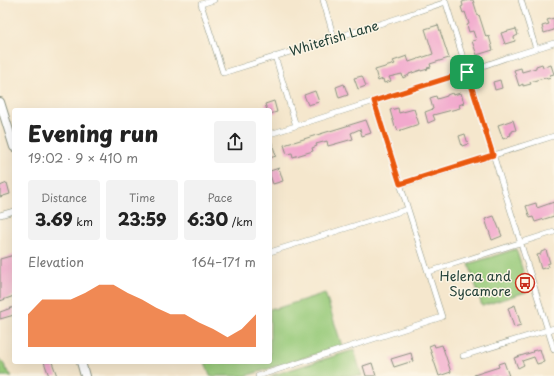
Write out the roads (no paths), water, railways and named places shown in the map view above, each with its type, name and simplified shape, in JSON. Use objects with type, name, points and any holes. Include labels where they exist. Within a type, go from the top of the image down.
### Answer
[{"type":"main road","points":[[0,102],[12,141]]},
{"type":"main road","points":[[82,364],[85,376]]},
{"type":"street","name":"Whitefish Lane","points":[[214,0],[201,4],[223,72],[334,38],[445,1]]},
{"type":"street","points":[[323,0],[334,38]]},
{"type":"street","points":[[521,0],[536,49]]},
{"type":"street","points":[[445,1],[554,350]]},
{"type":"street","points":[[272,133],[554,43]]},
{"type":"street","points":[[274,56],[296,126]]},
{"type":"street","points":[[258,376],[442,317],[374,101]]},
{"type":"street","points":[[400,184],[554,136]]},
{"type":"street","points":[[272,251],[408,209]]},
{"type":"street","points":[[0,216],[12,212]]},
{"type":"street","points":[[428,272],[554,232]]},
{"type":"street","points":[[463,356],[554,328]]},
{"type":"place","name":"Helena and Sycamore","points":[[525,283]]}]
